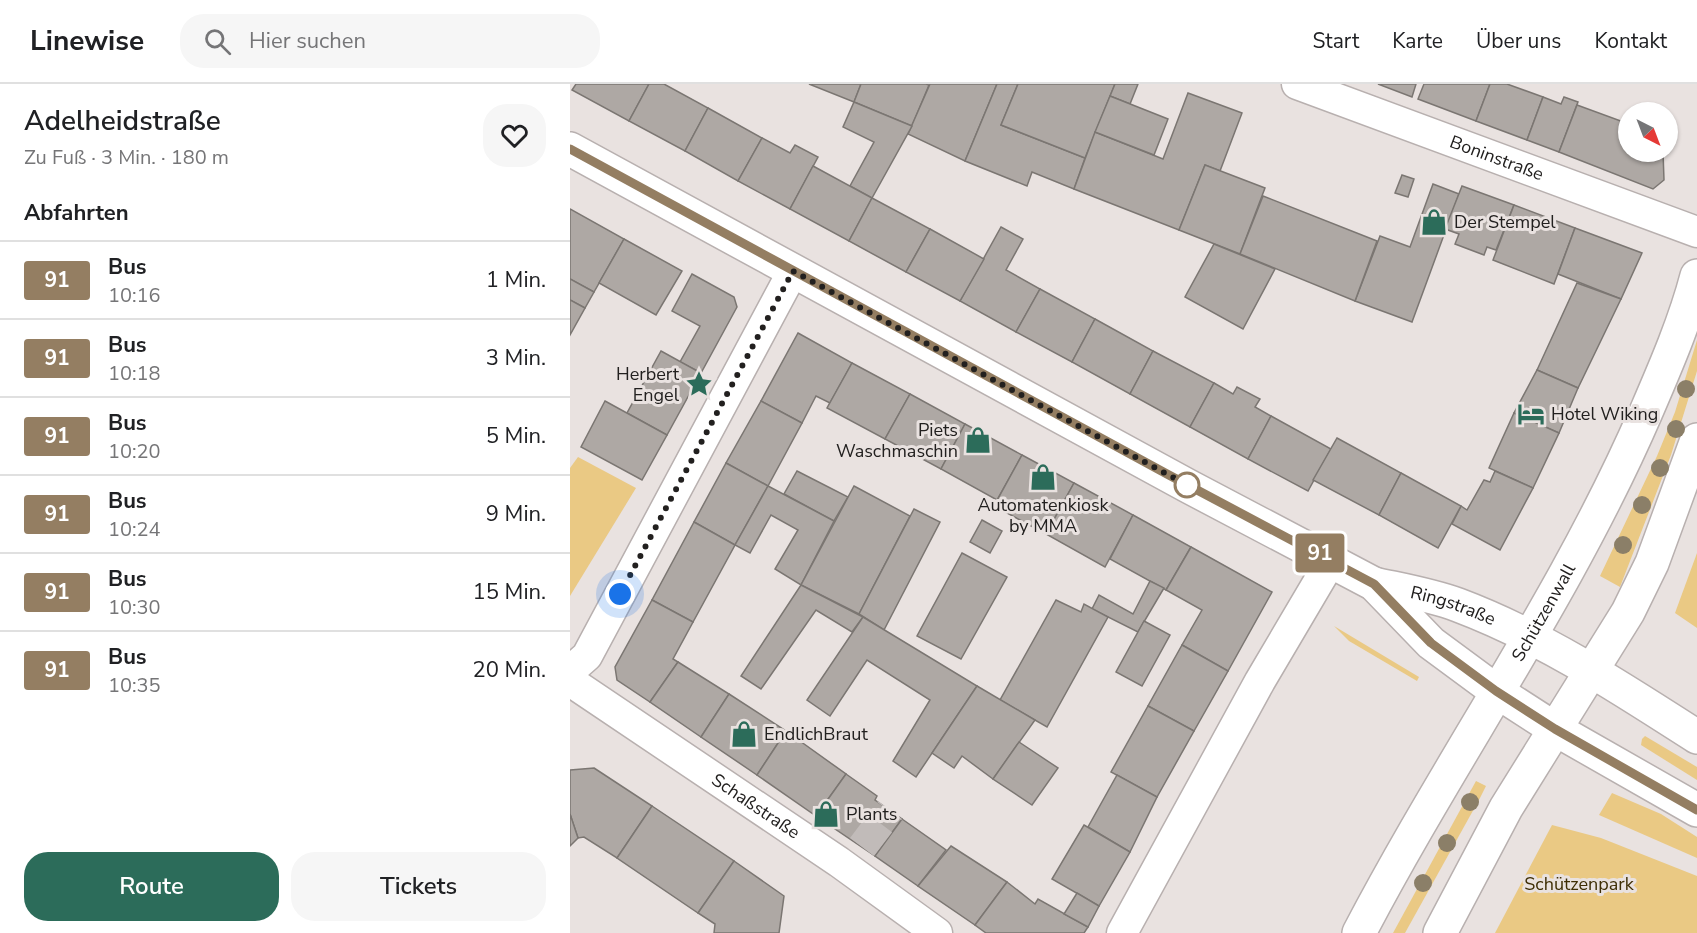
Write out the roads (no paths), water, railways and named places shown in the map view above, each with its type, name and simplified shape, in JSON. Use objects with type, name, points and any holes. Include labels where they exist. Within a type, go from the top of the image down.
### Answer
[{"type":"main road","name":"Ringstraße","points":[[570,149],[1188,486],[1374,584],[1456,604],[1529,637],[1591,671],[1697,737]]},
{"type":"main road","name":"Schützenwall","points":[[1359,933],[1440,786],[1577,556],[1621,471],[1660,380],[1697,276]]},
{"type":"main road","points":[[1440,933],[1506,808],[1628,612],[1652,563],[1697,440]]},
{"type":"main road","name":"Ringstraße","points":[[1374,584],[1431,643],[1496,691],[1555,729],[1697,810]]},
{"type":"street","name":"Boninstraße","points":[[1297,84],[1697,232]]},
{"type":"street","points":[[570,671],[587,656],[793,271]]},
{"type":"street","points":[[1122,933],[1260,681],[1332,560]]},
{"type":"street","name":"Schaßstraße","points":[[570,681],[830,856],[937,933]]},
{"type":"tunnel","points":[[862,847],[890,810]]},
{"type":"place","name":"Der Stempel","points":[[1434,222]]},
{"type":"place","name":"Herbert Engel","points":[[699,384]]},
{"type":"place","name":"Hotel Wiking","points":[[1531,414]]},
{"type":"place","name":"Piets Waschmaschin","points":[[978,440]]},
{"type":"place","name":"Automatenkiosk by MMA","points":[[1043,477]]},
{"type":"place","name":"EndlichBraut","points":[[744,734]]},
{"type":"place","name":"Plants","points":[[826,814]]},
{"type":"park label","name":"Schützenpark","points":[[1579,884]]}]
